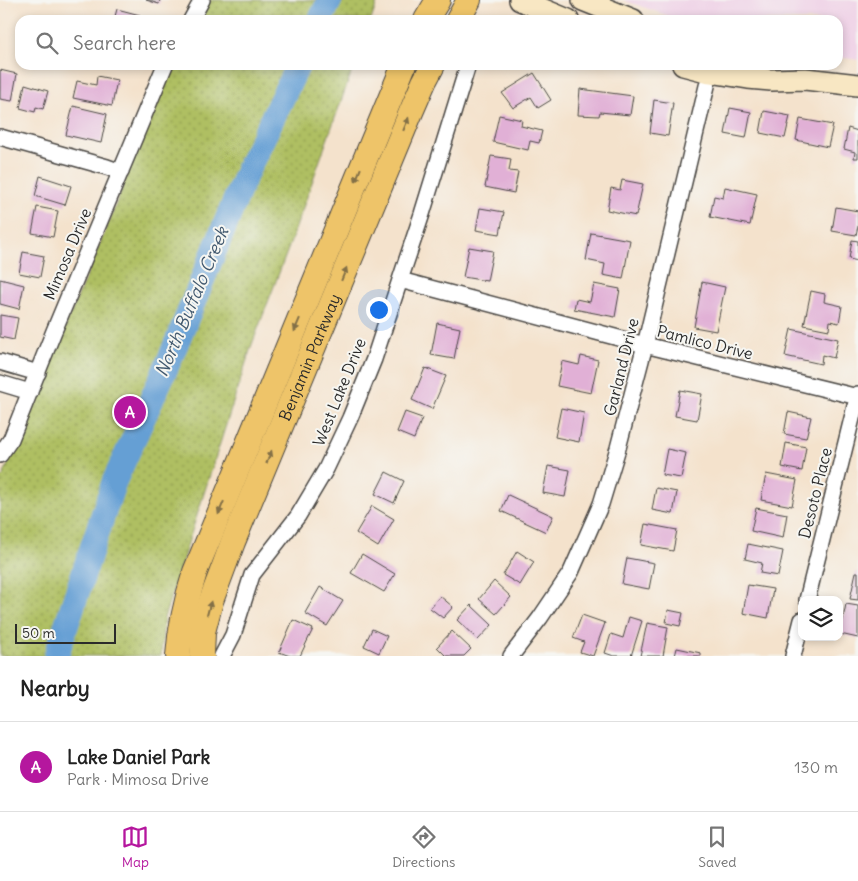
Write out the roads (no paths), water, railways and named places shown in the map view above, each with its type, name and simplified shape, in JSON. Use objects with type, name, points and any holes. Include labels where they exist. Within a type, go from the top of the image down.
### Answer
[{"type":"main road","points":[[418,15],[422,0]]},
{"type":"main road","points":[[429,15],[438,0]]},
{"type":"main road","points":[[461,15],[469,0]]},
{"type":"main road","points":[[520,0],[556,15]]},
{"type":"main road","points":[[584,0],[621,15]]},
{"type":"main road","name":"Benjamin Parkway","points":[[178,656],[185,605],[195,572],[402,70]]},
{"type":"main road","name":"Benjamin Parkway","points":[[202,656],[203,632],[211,601],[233,542],[411,112],[430,70]]},
{"type":"main road","points":[[721,70],[771,80],[805,79],[858,85]]},
{"type":"main road","points":[[787,70],[805,79]]},
{"type":"street","points":[[194,15],[202,0]]},
{"type":"street","name":"Mimosa Drive","points":[[0,455],[11,439],[163,70]]},
{"type":"street","name":"West Lake Drive","points":[[222,656],[233,635],[252,575],[298,516],[326,469],[350,418],[374,359],[422,214],[466,70]]},
{"type":"street","name":"Garland Drive","points":[[511,656],[540,618],[571,572],[601,504],[645,345],[711,70]]},
{"type":"street","points":[[0,137],[120,172]]},
{"type":"street","name":"Pamlico Drive","points":[[400,280],[645,345],[858,396]]},
{"type":"street","points":[[0,362],[38,373]]},
{"type":"street","points":[[0,383],[30,392]]},
{"type":"street","name":"Desoto Place","points":[[808,596],[858,396]]},
{"type":"street","points":[[793,656],[798,636]]},
{"type":"waterway","name":"North Buffalo Creek","points":[[322,15],[330,0]]},
{"type":"waterway","name":"North Buffalo Creek","points":[[56,656],[114,482],[169,361],[248,169],[296,70]]},
{"type":"place","name":"Lake Daniel Park","points":[[130,412]]}]
